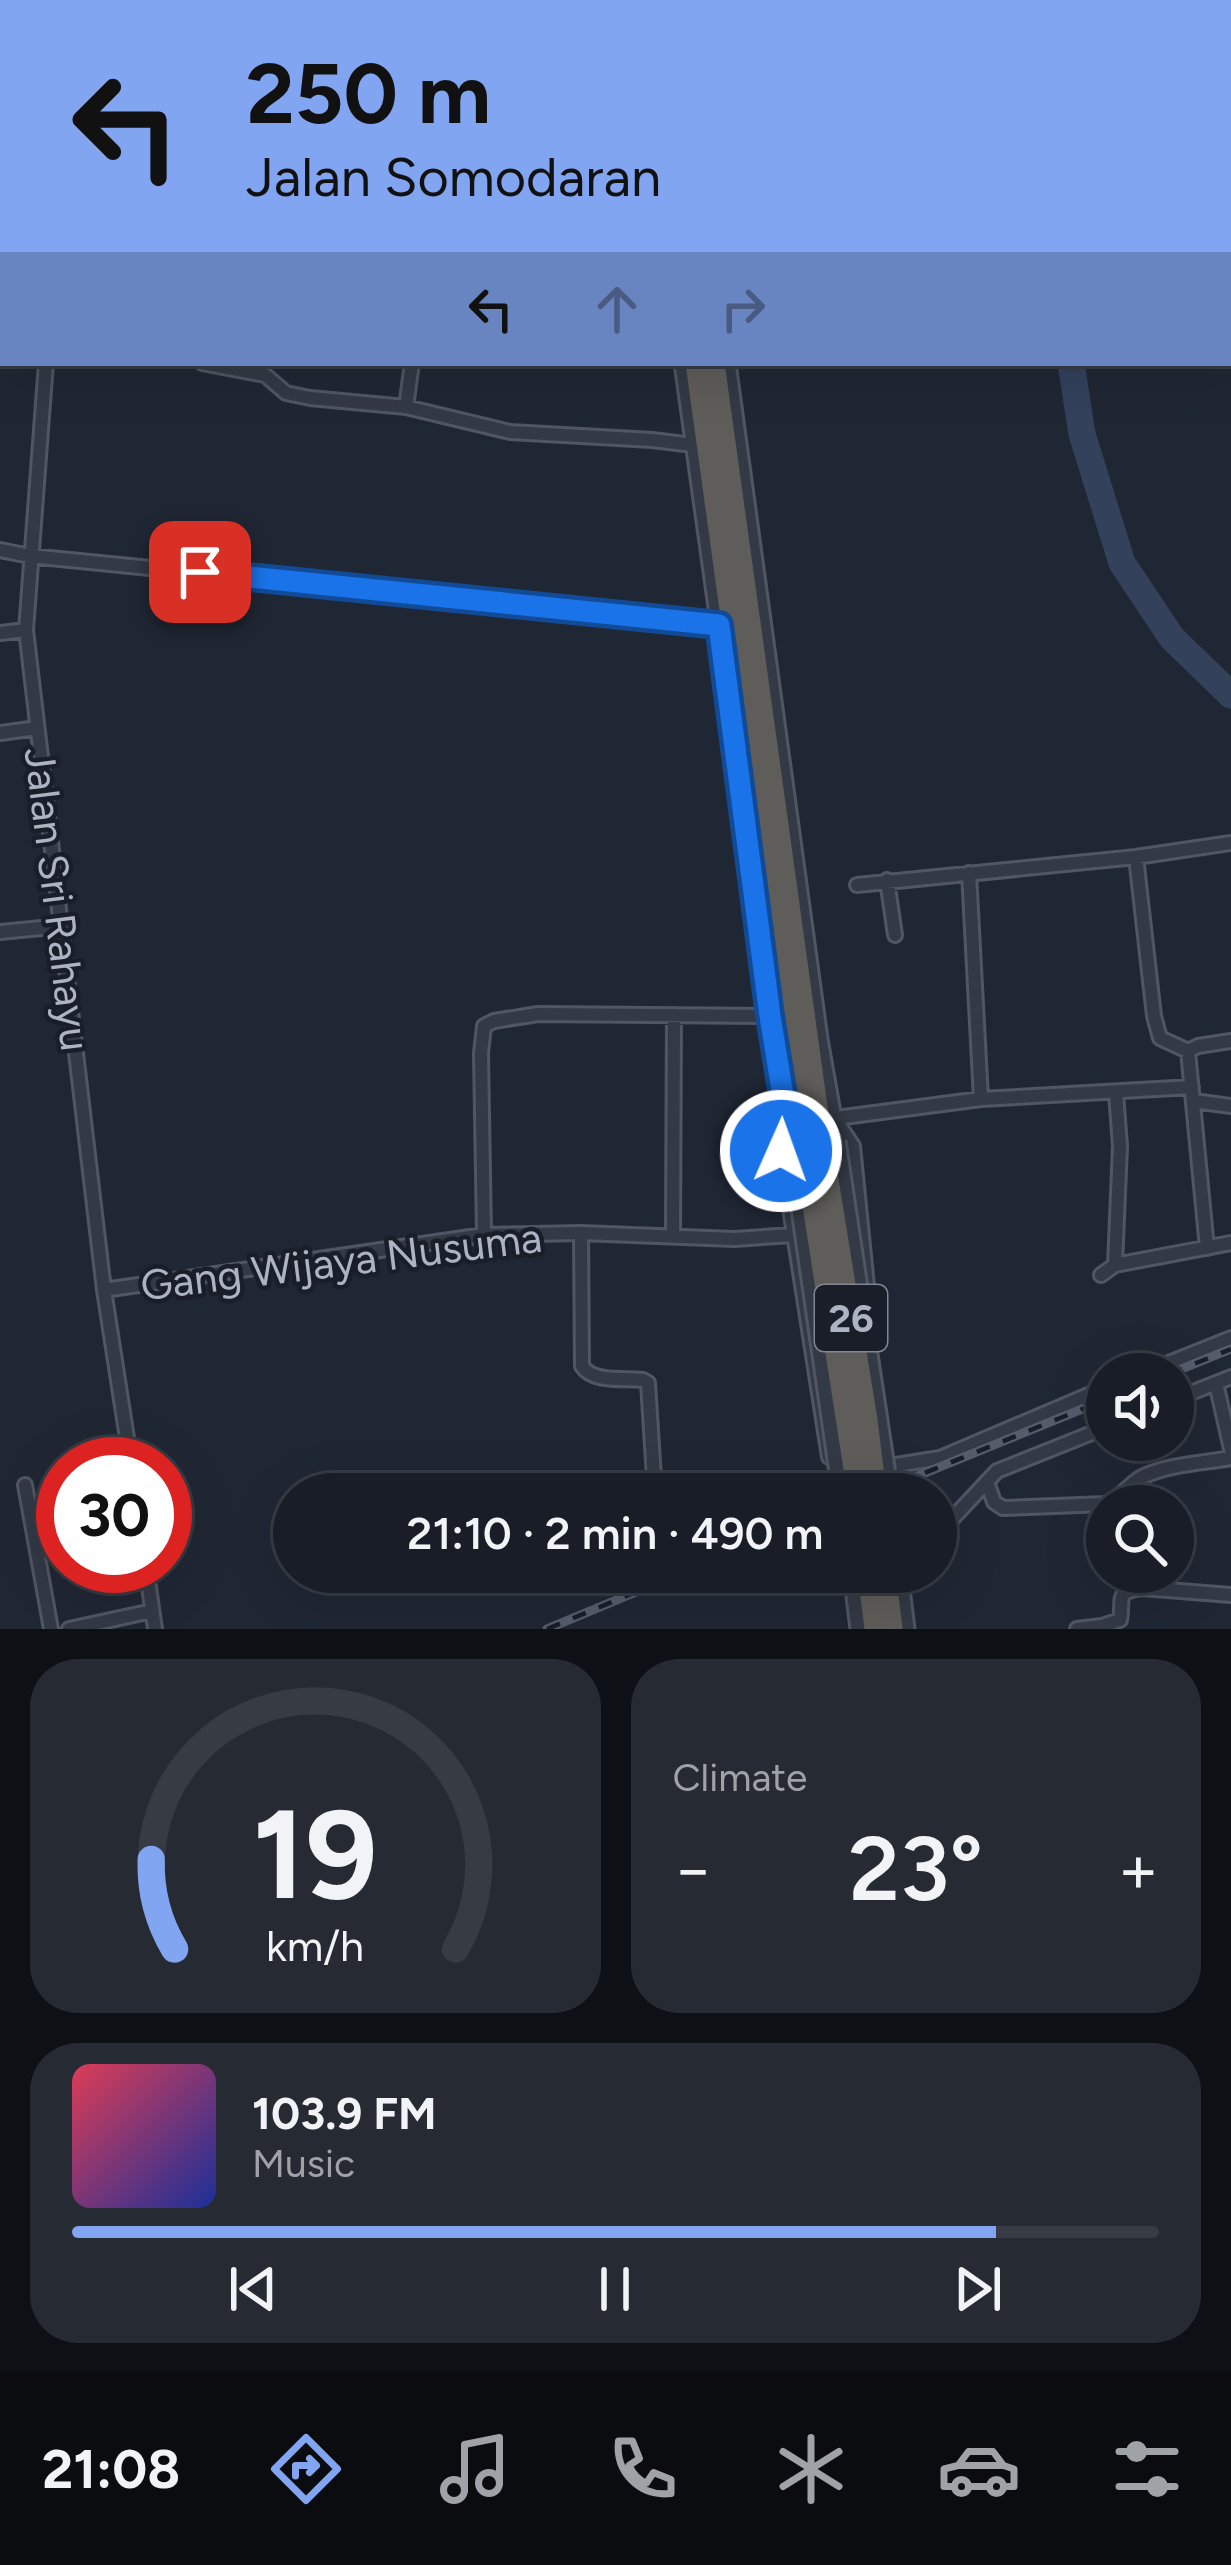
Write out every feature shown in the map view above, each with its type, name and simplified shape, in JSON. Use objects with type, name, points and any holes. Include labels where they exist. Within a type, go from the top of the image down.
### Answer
[{"type":"highway","name":"26","points":[[696,366],[711,525],[779,793],[814,1144],[855,1473]]},
{"type":"highway","name":"26","points":[[714,366],[745,649],[814,1116]]},
{"type":"highway","name":"26","points":[[814,1144],[873,1473]]},
{"type":"highway","points":[[871,1593],[875,1629]]},
{"type":"highway","points":[[888,1593],[892,1629]]},
{"type":"street","name":"Jalan Sri Rahayu","points":[[46,366],[26,630],[104,1290],[127,1437]]},
{"type":"street","points":[[218,366],[266,375],[286,393],[406,407],[509,432],[693,445]]},
{"type":"street","points":[[406,407],[412,366]]},
{"type":"street","points":[[683,366],[693,445],[711,525],[719,625],[770,1016],[814,1116],[837,1473]]},
{"type":"street","points":[[727,366],[779,793]]},
{"type":"street","points":[[0,550],[719,625]]},
{"type":"street","points":[[0,633],[26,630]]},
{"type":"street","points":[[0,733],[37,728]]},
{"type":"street","points":[[857,885],[1231,843]]},
{"type":"street","points":[[1136,857],[1157,1031],[1160,1038],[1188,1052]]},
{"type":"street","points":[[969,873],[981,1100]]},
{"type":"street","points":[[887,880],[895,935]]},
{"type":"street","points":[[0,932],[62,926]]},
{"type":"street","points":[[484,1235],[484,1026],[538,1014],[770,1016]]},
{"type":"street","points":[[673,1236],[674,1016]]},
{"type":"street","points":[[1188,1052],[1231,1041]]},
{"type":"street","points":[[1188,1052],[1207,1248]]},
{"type":"street","points":[[1115,1264],[1116,1093]]},
{"type":"street","points":[[833,1473],[793,1235],[782,1132],[814,1116],[981,1100],[1193,1094],[1231,1106]]},
{"type":"street","points":[[814,1116],[853,1146],[890,1466]]},
{"type":"street","points":[[814,1144],[885,1473]]},
{"type":"street","points":[[581,1233],[582,1366],[593,1376],[648,1383],[654,1473]]},
{"type":"street","name":"Gang Wijaya Nusuma","points":[[104,1290],[484,1235],[734,1239],[793,1235]]},
{"type":"street","points":[[1101,1275],[1115,1264],[1231,1243]]},
{"type":"street","points":[[1194,1353],[1231,1338]]},
{"type":"street","points":[[1194,1392],[1231,1377]]},
{"type":"street","points":[[1216,1383],[1231,1449]]},
{"type":"street","points":[[877,1473],[940,1457],[1086,1397]]},
{"type":"street","points":[[957,1514],[998,1471],[1086,1435]]},
{"type":"street","points":[[987,1482],[994,1502],[1003,1508],[1106,1504],[1143,1477],[1231,1458]]},
{"type":"street","points":[[25,1485],[51,1629]]},
{"type":"street","points":[[1077,1629],[1120,1620],[1120,1598],[1131,1589],[1231,1595]]},
{"type":"street","points":[[150,1593],[155,1629]]},
{"type":"street","points":[[851,1593],[855,1629]]},
{"type":"street","points":[[905,1593],[909,1629]]},
{"type":"street","points":[[69,1629],[152,1611]]},
{"type":"waterway","points":[[1071,366],[1082,434],[1122,563],[1172,638],[1231,695]]},
{"type":"railway","points":[[1194,1364],[1231,1349]]},
{"type":"railway","points":[[925,1473],[1086,1408]]},
{"type":"railway","points":[[547,1629],[634,1593]]},
{"type":"route","points":[[200,572],[719,625],[787,1120],[781,1151]]}]
